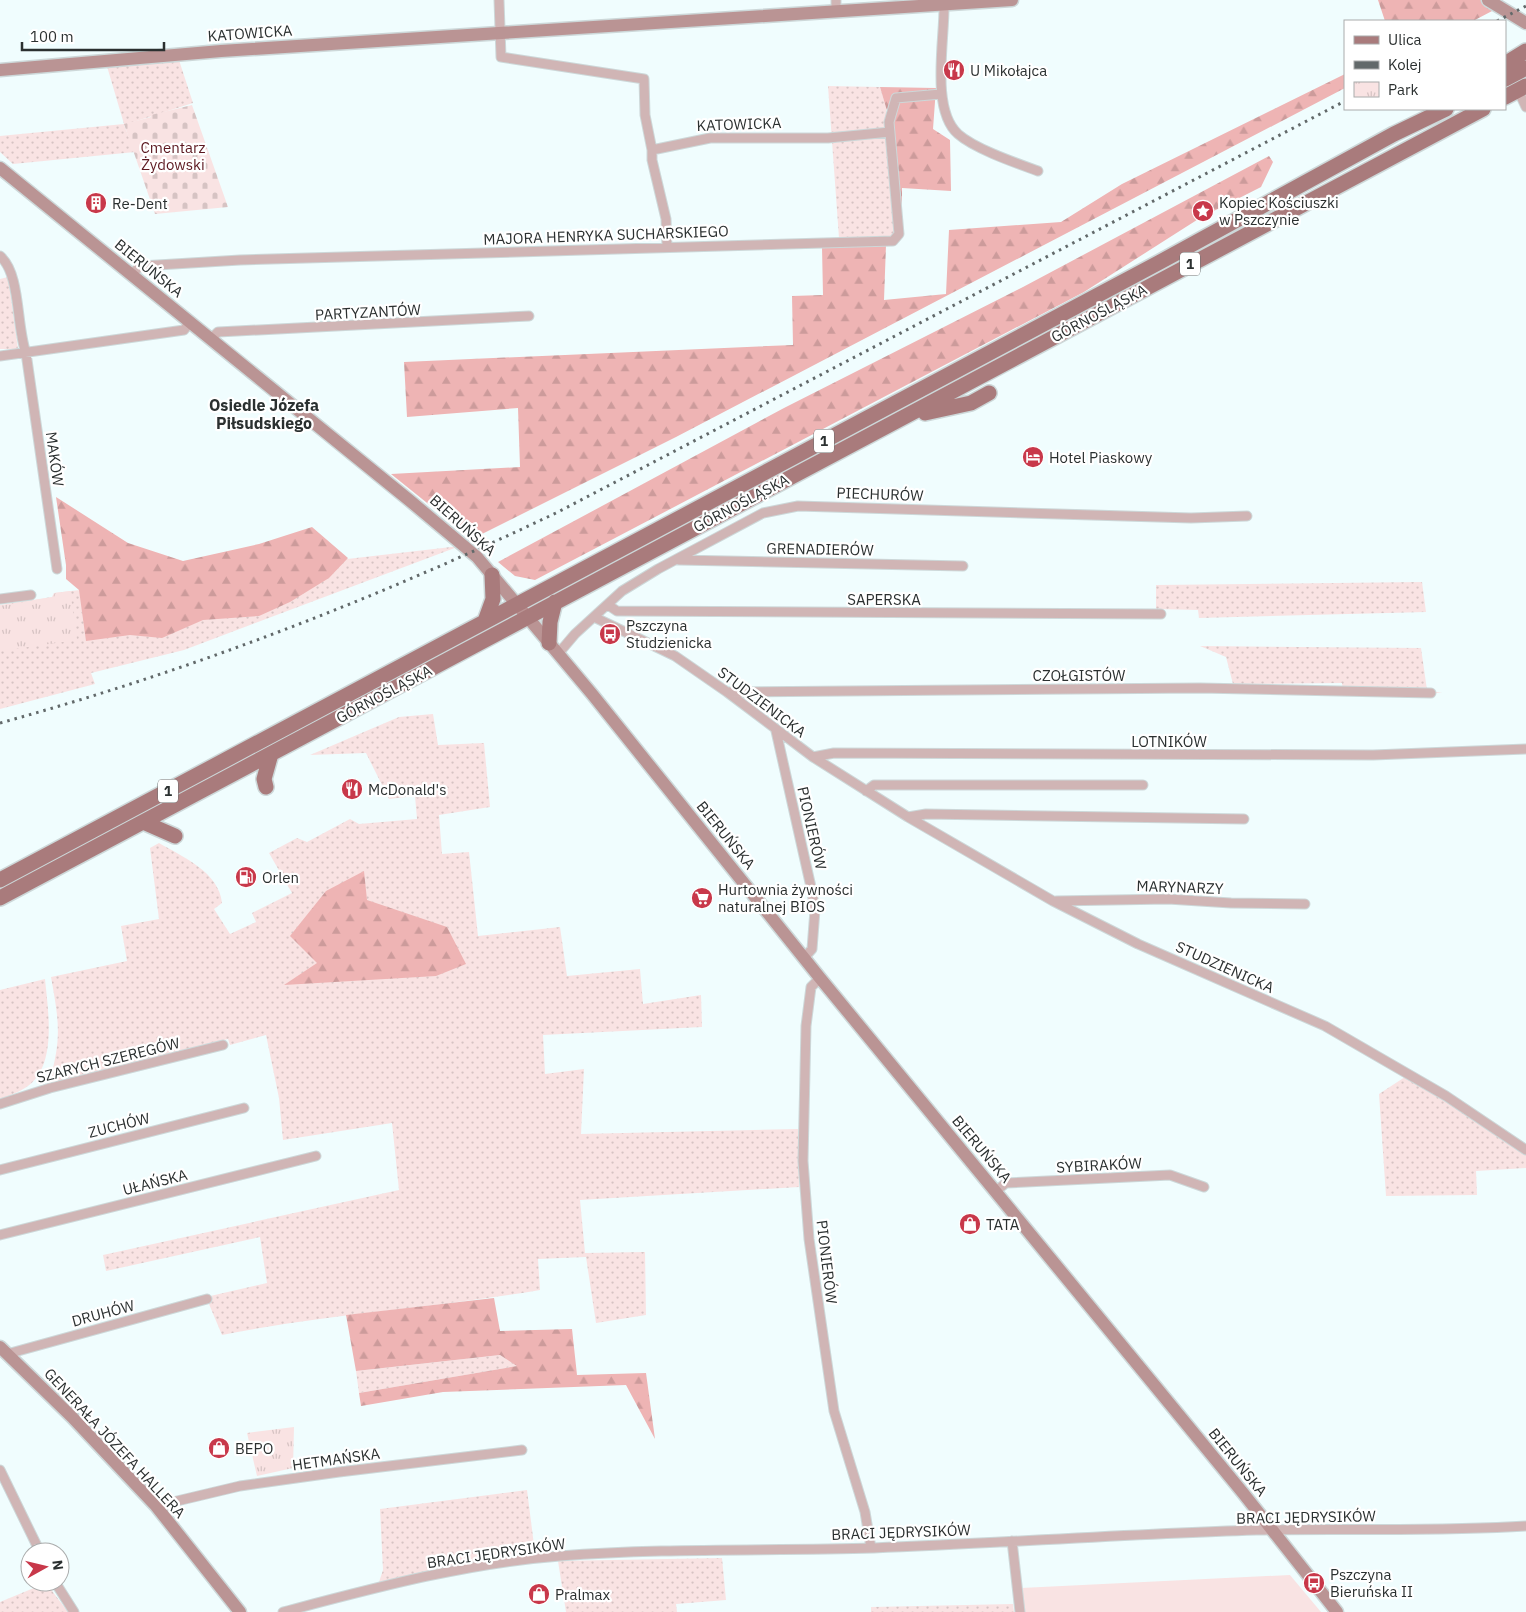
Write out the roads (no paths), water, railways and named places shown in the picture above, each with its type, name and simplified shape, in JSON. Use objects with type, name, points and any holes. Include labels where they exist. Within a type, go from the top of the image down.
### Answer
[{"type":"main road","points":[[1506,63],[1526,50]]},
{"type":"main road","points":[[1506,78],[1526,68]]},
{"type":"main road","points":[[1394,134],[1432,110]]},
{"type":"main road","name":"GÓRNOŚLĄSKA","points":[[0,880],[1160,262],[1394,134],[1444,110]]},
{"type":"main road","name":"GÓRNOŚLĄSKA","points":[[0,898],[1480,110]]},
{"type":"main road","points":[[897,420],[930,410],[972,403],[990,393]]},
{"type":"main road","points":[[485,620],[492,599],[492,575]]},
{"type":"main road","points":[[554,649],[550,622],[555,602]]},
{"type":"main road","points":[[266,787],[264,779],[271,754]]},
{"type":"main road","points":[[143,822],[175,836]]},
{"type":"street","points":[[499,0],[502,33],[501,57],[644,79],[646,114],[666,219],[667,246]]},
{"type":"street","name":"KATOWICKA","points":[[0,70],[146,56],[502,33],[836,6],[944,4],[1012,0]]},
{"type":"street","points":[[1488,0],[1526,23]]},
{"type":"street","points":[[944,4],[941,94],[948,119],[958,134],[1006,159],[1038,171]]},
{"type":"street","points":[[1516,91],[1526,107]]},
{"type":"street","name":"MAJORA HENRYKA SUCHARSKIEGO","points":[[131,274],[141,266],[240,260],[667,246],[893,241],[899,234],[890,132],[892,107],[896,98],[941,94]]},
{"type":"street","name":"KATOWICKA","points":[[652,150],[710,138],[828,138],[890,132]]},
{"type":"street","name":"BIERUŃSKA","points":[[0,168],[456,538],[492,575],[996,1191],[1337,1612]]},
{"type":"street","name":"MAKÓW","points":[[0,256],[12,273],[21,339],[26,353],[57,569]]},
{"type":"street","name":"PARTYZANTÓW","points":[[210,339],[218,332],[529,316]]},
{"type":"street","points":[[0,356],[184,330],[190,322]]},
{"type":"street","name":"PIECHURÓW","points":[[554,649],[596,618],[622,592],[676,560],[763,513],[798,506],[1191,518],[1247,516]]},
{"type":"street","name":"GRENADIERÓW","points":[[676,560],[963,566]]},
{"type":"street","points":[[0,599],[31,595]]},
{"type":"street","name":"SAPERSKA","points":[[608,605],[617,611],[1162,614]]},
{"type":"street","name":"STUDZIENICKA","points":[[596,618],[675,656],[727,692],[776,731],[813,757],[908,817],[1053,901],[1138,944],[1325,1026],[1446,1096],[1526,1150]]},
{"type":"street","name":"CZOŁGISTÓW","points":[[727,692],[1200,688],[1431,693]]},
{"type":"street","name":"PIONIERÓW","points":[[776,731],[815,910],[812,950],[804,958]]},
{"type":"street","name":"LOTNIKÓW","points":[[813,757],[834,753],[1372,755],[1526,749]]},
{"type":"street","points":[[866,791],[874,785],[1143,785]]},
{"type":"street","points":[[908,817],[926,814],[1244,818]]},
{"type":"street","name":"MARYNARZY","points":[[1053,901],[1168,898],[1231,903],[1306,904]]},
{"type":"street","name":"PIONIERÓW","points":[[820,978],[812,987],[804,1061],[802,1161],[807,1217],[834,1411],[842,1445],[865,1512],[871,1548]]},
{"type":"street","name":"SZARYCH SZEREGÓW","points":[[0,1104],[50,1088],[223,1045]]},
{"type":"street","name":"ZUCHÓW","points":[[0,1170],[244,1108]]},
{"type":"street","name":"UŁAŃSKA","points":[[0,1235],[316,1156]]},
{"type":"street","name":"SYBIRAKÓW","points":[[996,1191],[1006,1183],[1170,1175],[1204,1186]]},
{"type":"street","name":"DRUHÓW","points":[[3,1350],[207,1299]]},
{"type":"street","name":"GENERAŁA JÓZEFA HALLERA","points":[[3,1350],[72,1417],[156,1506],[240,1612]]},
{"type":"street","name":"HETMAŃSKA","points":[[156,1506],[240,1486],[349,1470],[522,1450]]},
{"type":"street","points":[[0,1470],[35,1542]]},
{"type":"street","name":"BRACI JĘDRYSIKÓW","points":[[283,1612],[418,1578],[559,1556],[726,1550],[871,1548],[1129,1534],[1272,1530],[1474,1530],[1526,1526]]},
{"type":"street","points":[[1012,1541],[1020,1612]]},
{"type":"street","points":[[61,1592],[74,1612]]},
{"type":"railway","points":[[1499,20],[1526,6]]},
{"type":"railway","points":[[0,723],[143,680],[214,656],[353,603],[490,544],[558,512],[1344,102]]},
{"type":"place","name":"U Mikołajca","points":[[954,70]]},
{"type":"place","name":"Re-Dent","points":[[96,203]]},
{"type":"place","name":"Kopiec Kościuszki w Pszczynie","points":[[1203,211]]},
{"type":"place","name":"Hotel Piaskowy","points":[[1033,457]]},
{"type":"place","name":"Pszczyna Studzienicka","points":[[610,634]]},
{"type":"place","name":"McDonald's","points":[[352,789]]},
{"type":"place","name":"Orlen","points":[[246,877]]},
{"type":"place","name":"Hurtownia żywności naturalnej BIOS","points":[[702,898]]},
{"type":"place","name":"TATA","points":[[970,1224]]},
{"type":"place","name":"BEPO","points":[[219,1448]]},
{"type":"place","name":"Pszczyna Bieruńska II","points":[[1314,1583]]},
{"type":"place","name":"Pralmax","points":[[539,1594]]},
{"type":"district","name":"Osiedle Józefa Piłsudskiego","points":[[264,414]]},
{"type":"park label","name":"Cmentarz Żydowski","points":[[173,156]]}]
